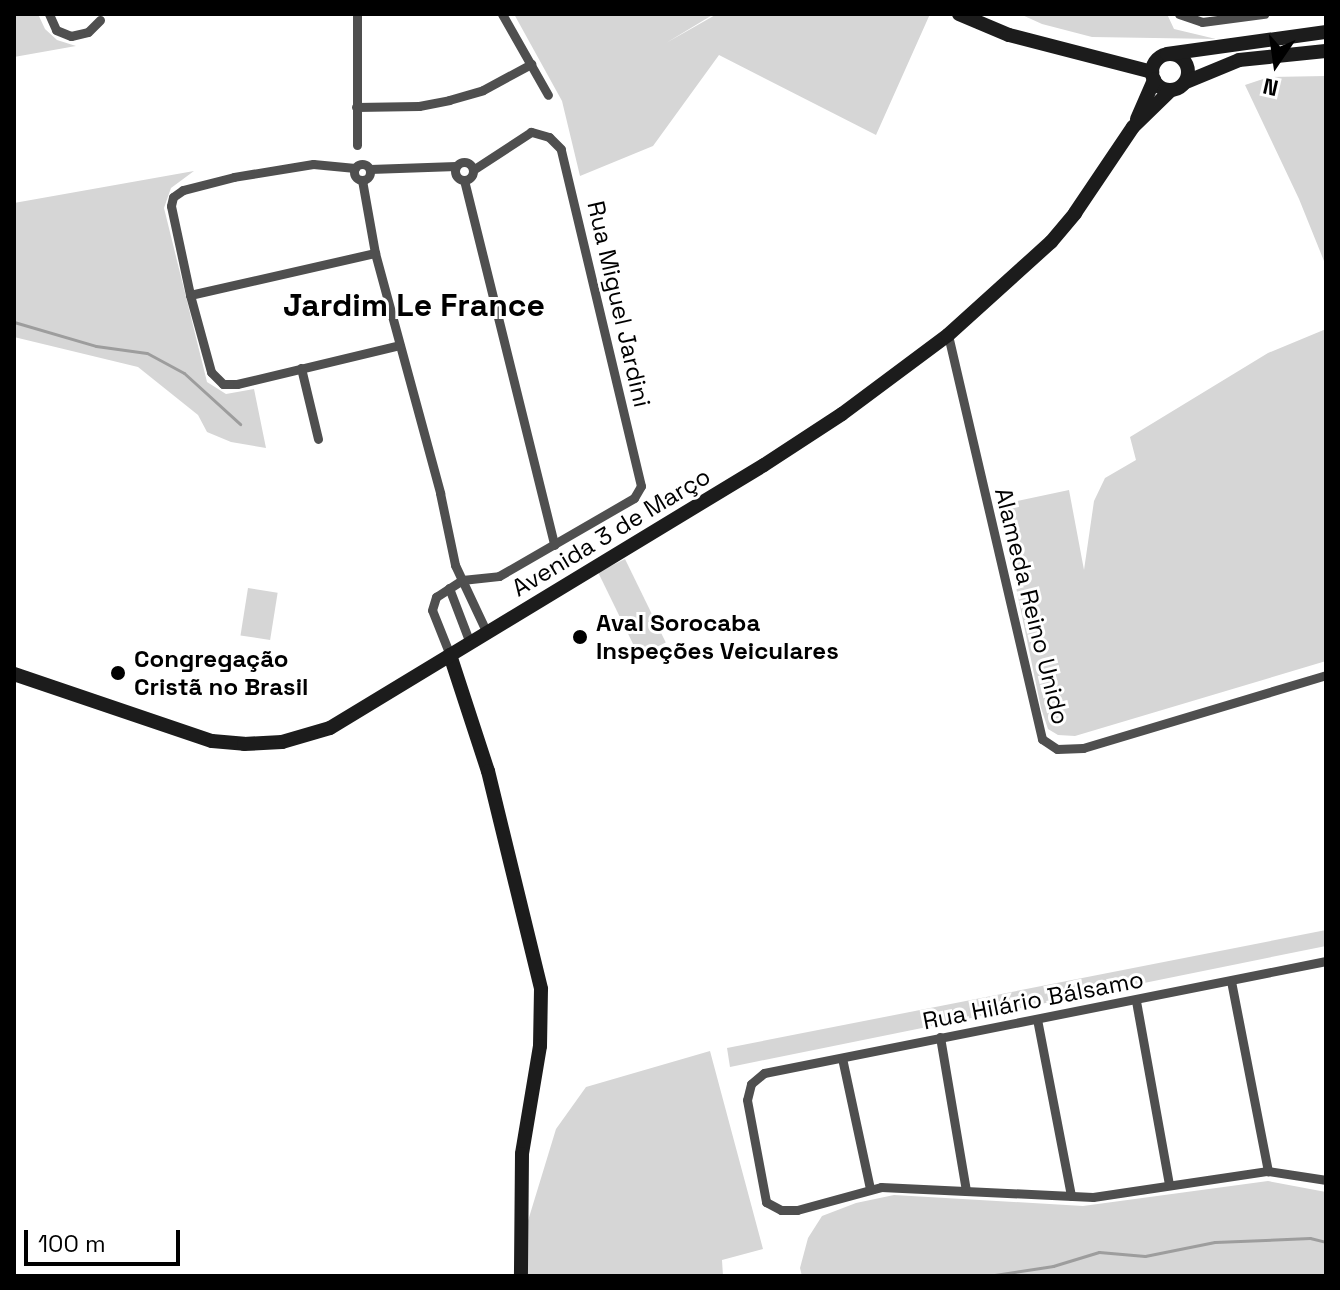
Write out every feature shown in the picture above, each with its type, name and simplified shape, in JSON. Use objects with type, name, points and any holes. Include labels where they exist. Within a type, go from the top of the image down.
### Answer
[{"type":"main road","points":[[959,14],[1009,35],[1153,76],[1170,91],[1239,60],[1326,51]]},
{"type":"main road","points":[[1165,55],[1326,32]]},
{"type":"main road","points":[[1153,76],[1165,55]]},
{"type":"main road","points":[[1097,58],[1177,55],[1186,63],[1186,82]]},
{"type":"main road","name":"Avenida 3 de Março","points":[[1133,127],[1153,76]]},
{"type":"main road","name":"Avenida 3 de Março","points":[[14,674],[175,731],[244,744],[282,742],[330,728],[764,465],[842,414],[948,335],[1051,242],[1075,213],[1133,127],[1170,91]]},
{"type":"main road","points":[[450,655],[488,771],[541,989],[540,1046],[522,1154],[521,1276]]},
{"type":"street","points":[[49,14],[56,30],[71,36],[88,32],[100,20]]},
{"type":"street","points":[[357,14],[357,145]]},
{"type":"street","points":[[502,14],[548,95]]},
{"type":"street","points":[[1179,14],[1202,22],[1264,14]]},
{"type":"street","points":[[356,107],[419,106],[449,100],[483,90],[531,64]]},
{"type":"street","name":"Rua Miguel Jardini","points":[[473,170],[531,132],[549,137],[561,149],[641,486],[634,498],[554,545]]},
{"type":"street","points":[[399,345],[223,384],[211,372],[190,295],[171,206],[173,197],[183,190],[212,182],[313,164],[355,168],[363,163],[370,169],[456,166],[465,162],[473,170],[471,176],[464,180]]},
{"type":"street","points":[[450,655],[432,610],[436,597],[462,580],[499,576],[554,545],[464,180],[456,175],[456,166]]},
{"type":"street","points":[[355,168],[355,176],[362,180]]},
{"type":"street","points":[[362,180],[370,175],[370,169]]},
{"type":"street","points":[[362,180],[375,253],[462,580],[487,633]]},
{"type":"street","points":[[190,295],[375,253]]},
{"type":"street","name":"Alameda Reino Unido","points":[[948,335],[1042,739],[1057,749],[1083,748],[1326,675]]},
{"type":"street","points":[[301,368],[318,439]]},
{"type":"street","points":[[449,588],[470,643]]},
{"type":"street","name":"Rua Hilário Bálsamo","points":[[870,1189],[797,1210],[781,1210],[766,1202],[747,1100],[751,1084],[764,1073],[1326,961]]},
{"type":"street","points":[[1231,981],[1268,1171]]},
{"type":"street","points":[[1136,1001],[1169,1184]]},
{"type":"street","points":[[1037,1019],[1071,1196]]},
{"type":"street","points":[[940,1037],[966,1191]]},
{"type":"street","points":[[842,1058],[870,1189],[1093,1197],[1268,1171],[1326,1180]]},
{"type":"shaded area","points":[[14,14],[38,14],[45,29],[57,40],[76,46],[14,57]]},
{"type":"shaded area","points":[[514,14],[714,14],[666,43],[717,14],[930,14],[876,135],[719,55],[653,146],[580,176],[562,101]]},
{"type":"shaded area","points":[[1020,14],[1167,14],[1174,29],[1216,39],[1092,37],[1042,24]]},
{"type":"shaded area","points":[[1326,76],[1326,266],[1299,199],[1245,85],[1269,77]]},
{"type":"shaded area","points":[[194,171],[171,188],[164,208],[207,382],[226,394],[254,389],[266,448],[231,442],[207,432],[198,415],[138,367],[14,337],[14,203]]},
{"type":"shaded area","points":[[1326,329],[1326,661],[1075,736],[1058,735],[1048,729],[999,505],[1069,490],[1084,570],[1094,501],[1105,478],[1136,460],[1130,437],[1268,353]]},
{"type":"shaded area","points":[[625,559],[666,643],[639,656],[598,572]]},
{"type":"shaded area","points":[[248,588],[278,593],[270,640],[240,635]]},
{"type":"shaded area","points":[[1326,930],[1326,946],[730,1067],[727,1048]]},
{"type":"shaded area","points":[[710,1051],[763,1249],[722,1260],[723,1276],[528,1276],[527,1224],[556,1129],[586,1087]]},
{"type":"shaded area","points":[[1268,1181],[1326,1192],[1324,1276],[802,1276],[800,1268],[808,1238],[822,1216],[856,1203],[894,1195],[1083,1206]]},
{"type":"waterway","points":[[14,322],[96,346],[147,353],[184,373],[240,424]]},
{"type":"waterway","points":[[988,1276],[1053,1266],[1099,1252],[1145,1256],[1215,1242],[1310,1238],[1326,1242]]},
{"type":"waterway","points":[[877,1275],[885,1276]]},
{"type":"place","name":"Aval Sorocaba Inspeções Veiculares","points":[[580,637]]},
{"type":"place","name":"Congregação Cristã no Brasil","points":[[118,673]]},
{"type":"district","name":"Jardim Le France","points":[[414,305]]}]
